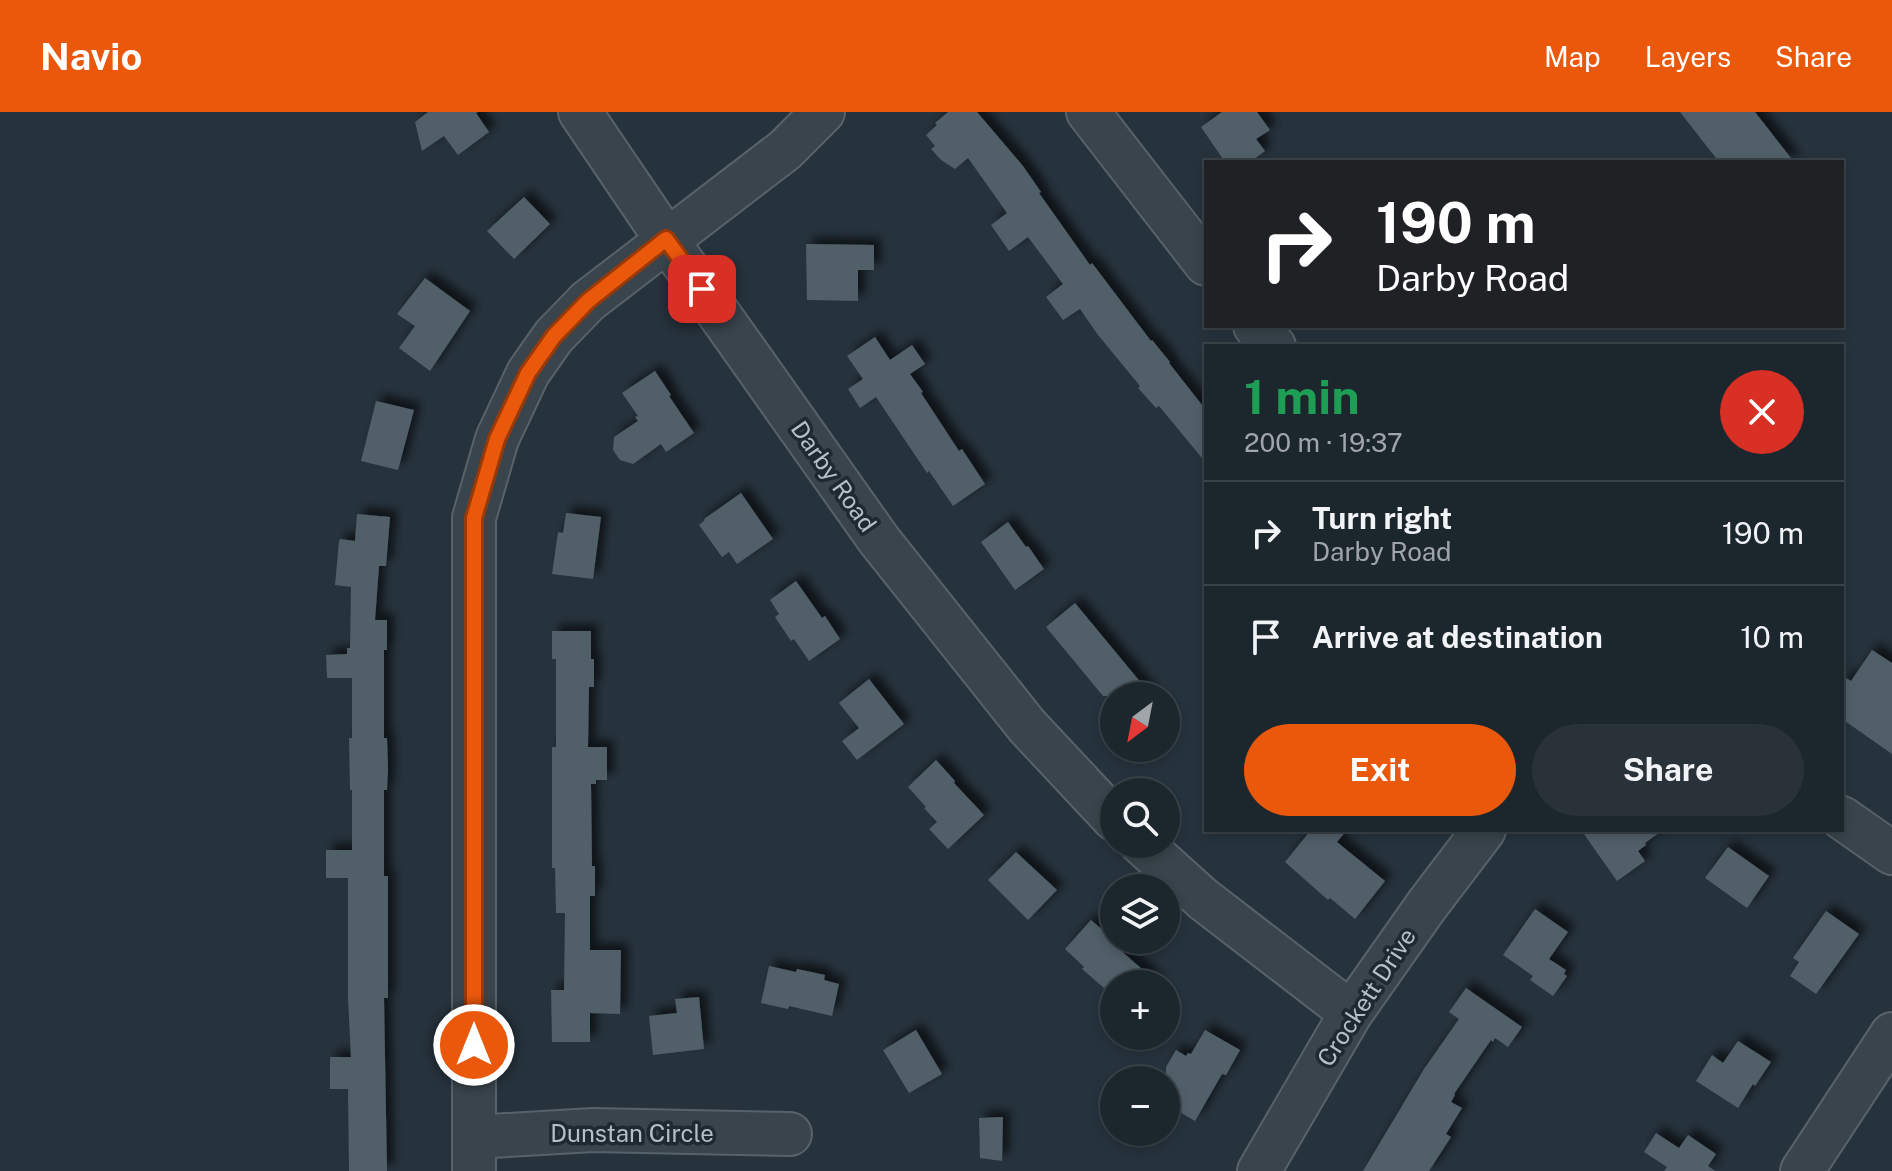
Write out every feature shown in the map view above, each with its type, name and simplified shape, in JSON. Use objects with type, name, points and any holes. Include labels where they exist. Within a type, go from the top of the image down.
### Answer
[{"type":"street","name":"Darby Road","points":[[580,112],[879,540],[1027,726],[1100,804]]},
{"type":"street","points":[[474,1154],[474,518],[497,439],[528,373],[554,336],[588,301],[785,150],[823,112]]},
{"type":"street","points":[[1088,112],[1204,261]]},
{"type":"street","points":[[1257,328],[1272,344]]},
{"type":"street","points":[[1844,819],[1892,853]]},
{"type":"street","name":"Crockett Drive","points":[[1259,1171],[1351,1013],[1482,832]]},
{"type":"street","points":[[1158,858],[1203,899],[1351,1013]]},
{"type":"street","points":[[1802,1171],[1892,1034]]},
{"type":"street","name":"Dunstan Circle","points":[[474,1154],[593,1130],[790,1134]]},
{"type":"building","points":[[428,112],[478,112],[489,132],[458,155],[444,136],[422,151],[415,122]]},
{"type":"building","points":[[948,112],[977,112],[1023,166],[1090,265],[1092,263],[1204,407],[1204,461],[1159,406],[1156,408],[1138,388],[1140,386],[1080,309],[1063,320],[1046,297],[1063,284],[1028,237],[1009,251],[991,225],[1007,213],[968,158],[955,169],[931,149],[935,146],[926,135],[937,125],[935,123]]},
{"type":"building","points":[[1222,112],[1257,112],[1270,130],[1256,139],[1265,151],[1253,160],[1224,160],[1201,127]]},
{"type":"building","points":[[1680,112],[1755,112],[1792,160],[1717,160]]},
{"type":"building","points":[[524,197],[550,224],[514,259],[487,231]]},
{"type":"building","points":[[806,244],[874,245],[874,270],[858,270],[858,301],[807,300]]},
{"type":"building","points":[[425,278],[470,311],[430,371],[399,348],[415,326],[397,314]]},
{"type":"building","points":[[875,337],[890,360],[912,345],[925,364],[910,374],[959,451],[962,449],[985,484],[953,506],[876,397],[860,408],[848,389],[863,379],[847,356]]},
{"type":"building","points":[[655,371],[694,433],[666,452],[661,444],[633,464],[620,460],[613,450],[614,437],[638,421],[635,417],[638,416],[622,393]]},
{"type":"building","points":[[376,401],[414,410],[398,470],[361,461]]},
{"type":"building","points":[[741,493],[773,539],[737,564],[729,552],[722,557],[699,525]]},
{"type":"building","points":[[566,513],[601,517],[593,579],[552,574],[558,532],[563,533]]},
{"type":"building","points":[[357,514],[390,517],[386,566],[379,566],[375,620],[387,620],[384,738],[387,738],[388,769],[387,790],[384,790],[384,876],[388,876],[388,998],[384,998],[387,1171],[349,1171],[348,1089],[330,1089],[330,1057],[351,1057],[348,878],[326,878],[326,850],[352,850],[349,738],[352,738],[352,678],[327,678],[326,655],[347,654],[347,648],[350,648],[351,587],[335,585],[339,541],[355,541]]},
{"type":"building","points":[[1008,522],[1044,569],[1015,590],[981,542]]},
{"type":"building","points":[[796,581],[840,639],[809,661],[775,617],[779,614],[770,600]]},
{"type":"building","points":[[1075,603],[1140,682],[1100,682],[1100,692],[1046,627]]},
{"type":"building","points":[[552,631],[591,631],[594,687],[589,687],[588,747],[607,747],[607,780],[596,780],[596,784],[591,784],[595,896],[590,896],[590,950],[621,950],[620,1014],[590,1013],[590,1042],[552,1042],[551,990],[564,990],[565,913],[556,913],[555,868],[552,868],[556,659],[552,659]]},
{"type":"building","points":[[1872,650],[1892,663],[1892,754],[1844,720],[1844,677],[1851,681]]},
{"type":"building","points":[[869,679],[904,724],[857,760],[842,741],[859,728],[839,703]]},
{"type":"building","points":[[936,760],[984,815],[948,849],[929,829],[937,822],[908,787]]},
{"type":"building","points":[[1309,832],[1345,832],[1337,842],[1385,881],[1355,919],[1285,862]]},
{"type":"building","points":[[1582,832],[1660,832],[1638,851],[1645,861],[1617,881]]},
{"type":"building","points":[[1728,847],[1769,876],[1747,908],[1705,878]]},
{"type":"building","points":[[1016,852],[1057,890],[1028,920],[988,880]]},
{"type":"building","points":[[1535,909],[1568,932],[1549,959],[1566,970],[1564,974],[1567,976],[1553,996],[1530,980],[1533,976],[1503,955]]},
{"type":"building","points":[[1826,911],[1859,934],[1816,994],[1790,976],[1799,962],[1793,958]]},
{"type":"building","points":[[1091,920],[1100,928],[1100,954],[1125,954],[1143,970],[1100,970],[1100,985],[1065,949]]},
{"type":"building","points":[[769,966],[825,975],[824,980],[839,984],[832,1016],[761,1003]]},
{"type":"building","points":[[1466,988],[1522,1027],[1508,1047],[1495,1038],[1493,1042],[1491,1040],[1454,1094],[1451,1102],[1462,1108],[1446,1134],[1451,1137],[1429,1171],[1363,1171],[1424,1069],[1459,1019],[1449,1012]]},
{"type":"building","points":[[699,997],[704,1049],[653,1055],[649,1016],[677,1013],[675,999]]},
{"type":"building","points":[[916,1030],[942,1074],[909,1093],[883,1050]]},
{"type":"building","points":[[1205,1030],[1240,1050],[1195,1121],[1180,1112],[1180,1066],[1167,1066],[1176,1050],[1186,1056],[1191,1054]]},
{"type":"building","points":[[1738,1041],[1771,1062],[1738,1108],[1696,1081],[1712,1055],[1723,1063]]},
{"type":"building","points":[[1003,1117],[1002,1161],[980,1158],[979,1118]]},
{"type":"building","points":[[1656,1133],[1679,1148],[1688,1135],[1716,1154],[1708,1166],[1715,1171],[1664,1171],[1667,1167],[1644,1152]]},
{"type":"route","points":[[474,1045],[474,518],[497,439],[528,373],[554,336],[588,301],[666,239],[702,289]]}]
